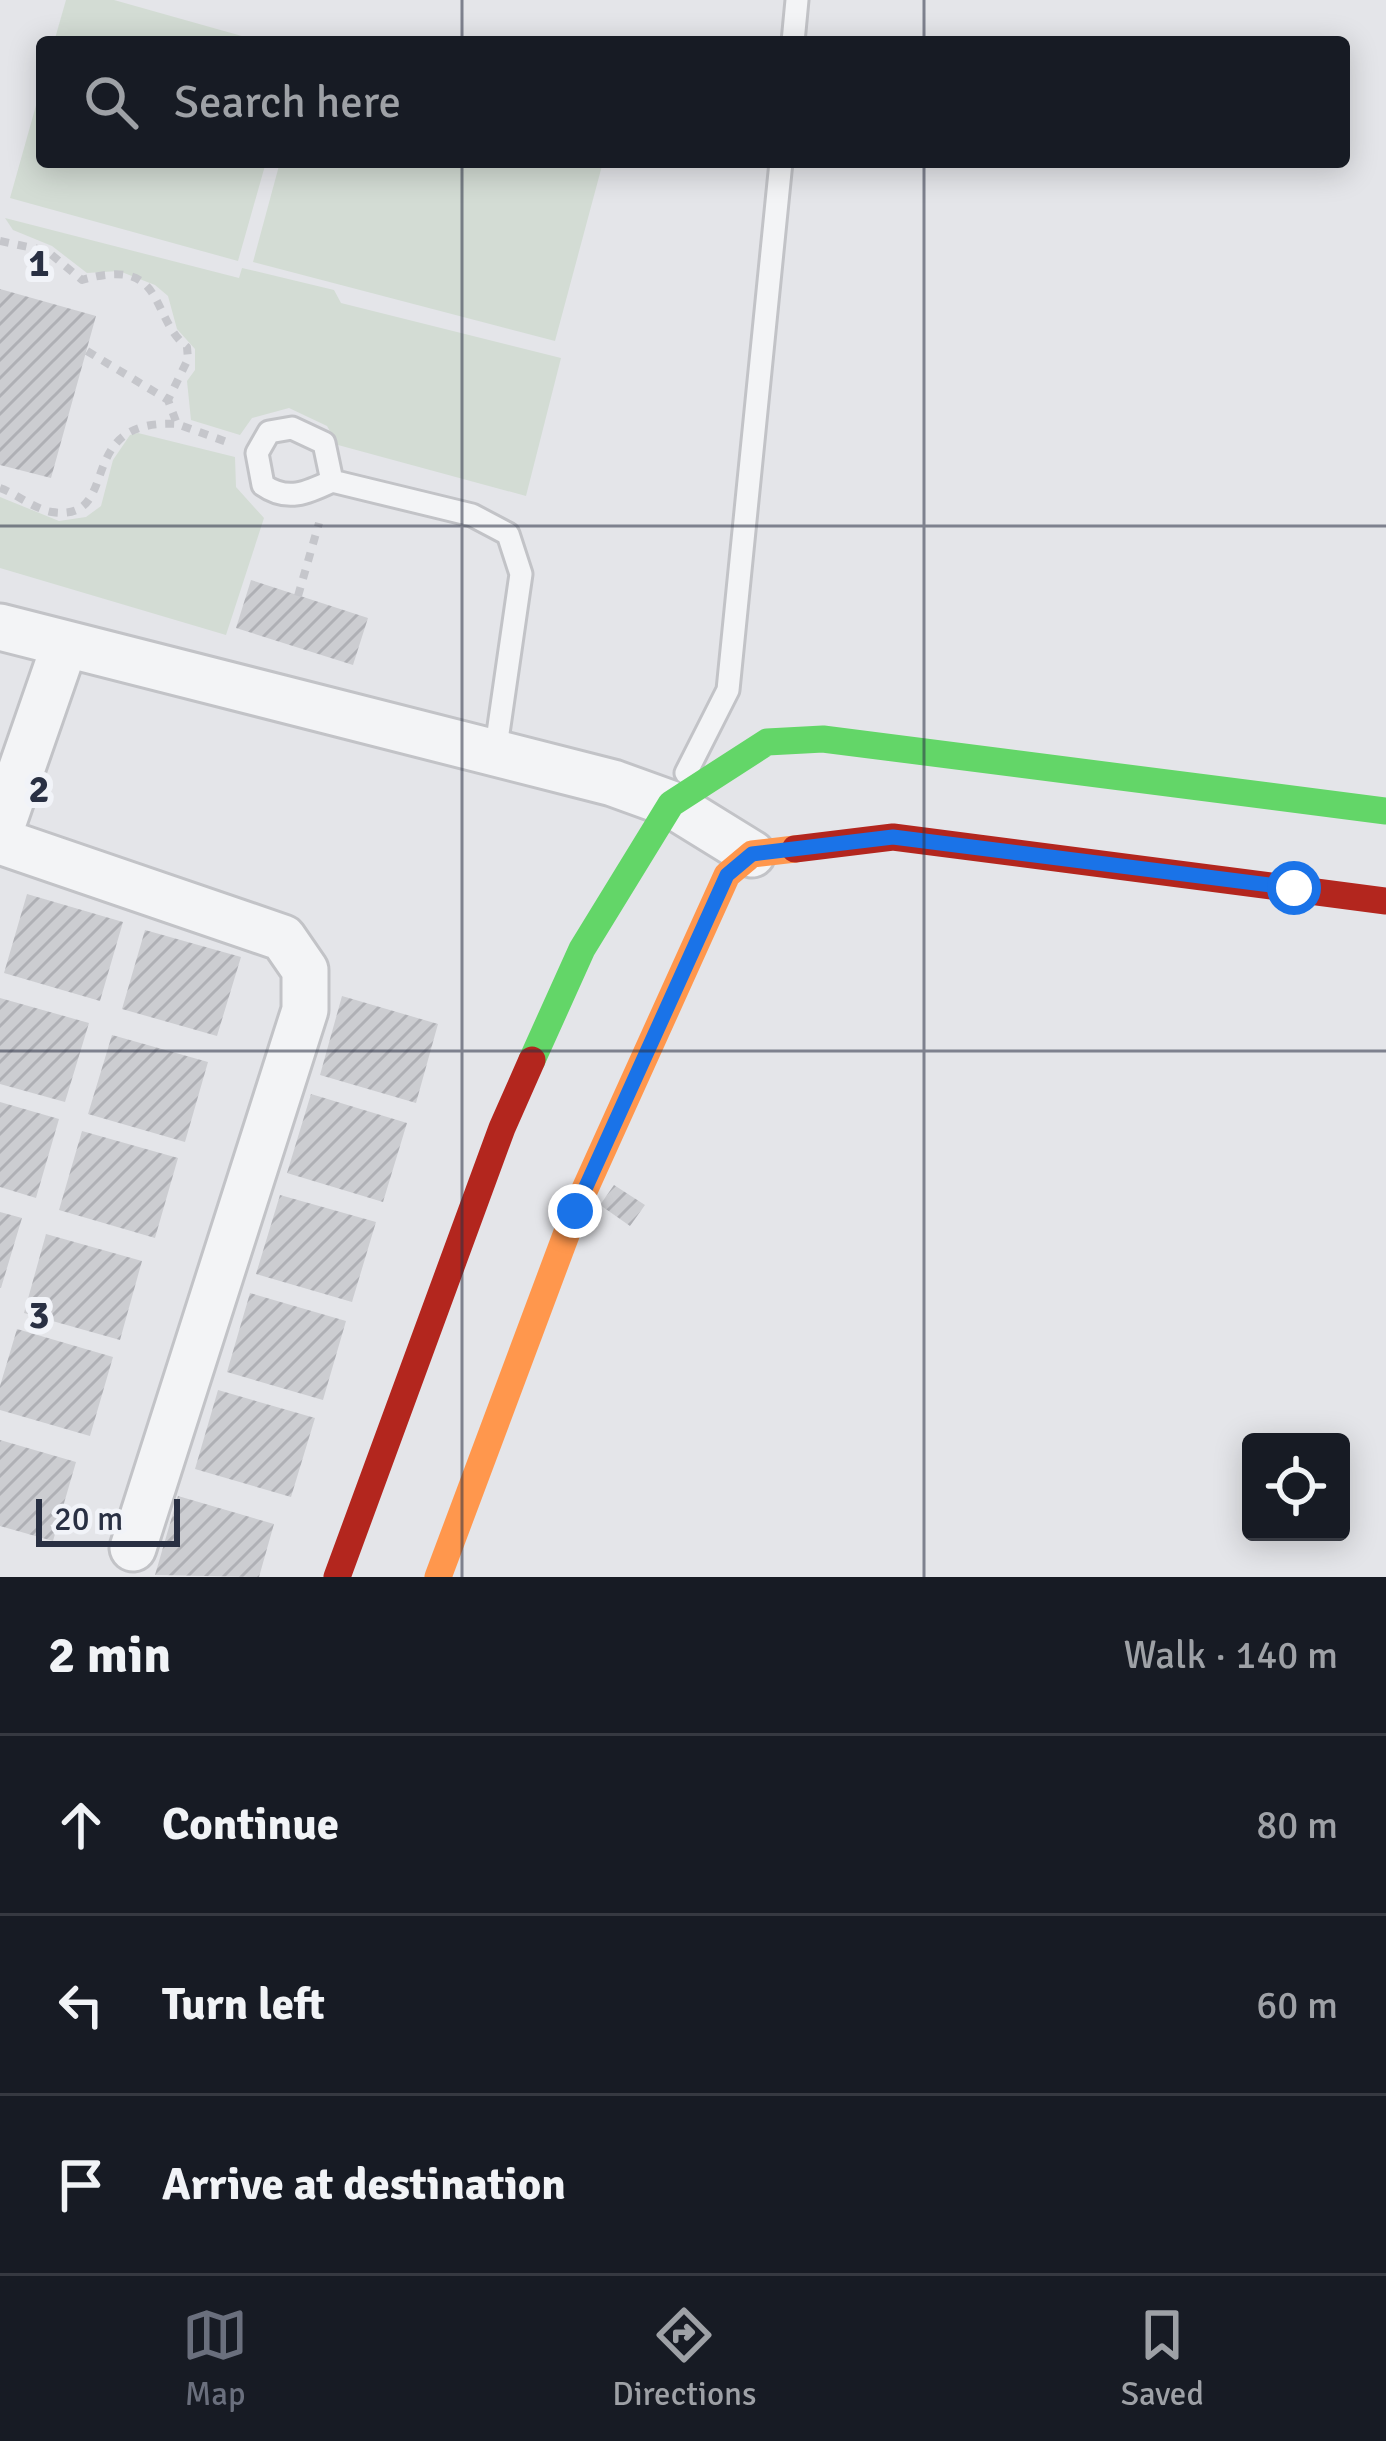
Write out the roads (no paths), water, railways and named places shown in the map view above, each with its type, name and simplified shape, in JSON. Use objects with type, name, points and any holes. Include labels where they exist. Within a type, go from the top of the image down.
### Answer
[{"type":"street","points":[[0,627],[613,783],[670,804],[752,854]]},
{"type":"street","points":[[0,831],[64,647]]},
{"type":"street","points":[[338,1577],[502,1128],[582,949],[670,804],[767,742],[823,740],[1386,811]]},
{"type":"street","points":[[438,1577],[593,1170],[727,875],[752,854],[893,837],[1386,901]]},
{"type":"street","points":[[0,842],[283,938],[305,970],[305,1010],[133,1548]]},
{"type":"lane","points":[[794,36],[797,0]]},
{"type":"lane","points":[[670,804],[728,690],[780,168]]},
{"type":"lane","points":[[332,481],[324,443],[292,428],[269,432],[257,452],[262,485],[277,495],[305,494],[332,481],[472,515],[508,535],[521,574],[495,754]]}]
